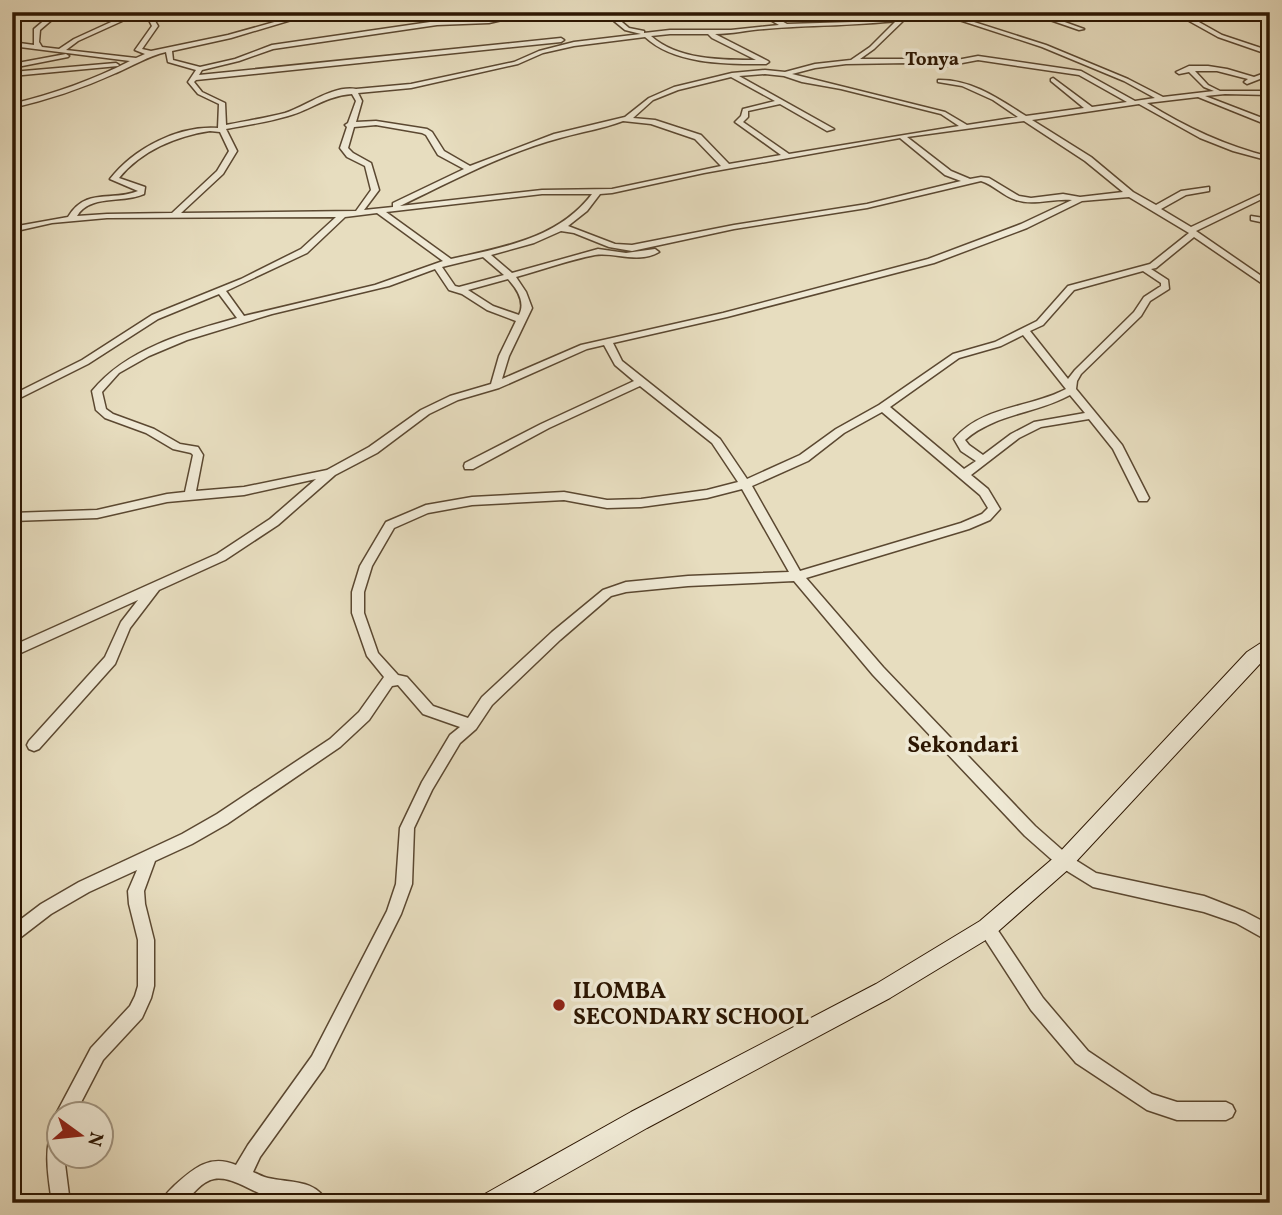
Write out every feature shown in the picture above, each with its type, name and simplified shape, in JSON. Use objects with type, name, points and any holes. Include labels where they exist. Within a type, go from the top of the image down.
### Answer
[{"type":"street","points":[[37,45],[37,29],[58,12]]},
{"type":"street","points":[[61,51],[76,40],[139,12]]},
{"type":"street","points":[[151,53],[138,50],[154,28],[152,20],[163,15],[161,12]]},
{"type":"street","points":[[258,12],[299,18]]},
{"type":"street","points":[[12,106],[42,99],[151,53],[299,18],[314,12]]},
{"type":"street","points":[[482,12],[489,22]]},
{"type":"street","points":[[169,49],[170,61],[200,69],[237,60],[272,47],[437,23],[489,22],[533,12]]},
{"type":"street","points":[[606,12],[627,29],[640,31],[655,46],[709,60],[766,62]]},
{"type":"street","points":[[760,12],[787,26]]},
{"type":"street","points":[[71,219],[78,208],[92,198],[129,198],[141,192],[140,187],[119,182],[114,177],[151,148],[195,131],[223,129],[288,114],[317,100],[353,90],[416,85],[512,64],[548,50],[589,42],[670,32],[710,33],[962,12]]},
{"type":"street","points":[[1030,12],[1082,29]]},
{"type":"street","points":[[1176,12],[1220,36],[1270,53]]},
{"type":"street","points":[[942,14],[1044,46],[1126,80],[1162,99]]},
{"type":"street","points":[[853,61],[904,18]]},
{"type":"street","points":[[710,33],[782,73],[943,113],[966,127]]},
{"type":"street","points":[[12,37],[61,51],[133,61]]},
{"type":"street","points":[[192,78],[480,50],[507,44],[565,40],[589,42]]},
{"type":"street","points":[[12,44],[37,45]]},
{"type":"street","points":[[12,66],[80,52]]},
{"type":"street","points":[[628,119],[651,99],[665,93],[732,75],[782,73],[853,61],[946,65],[967,57],[1088,75],[1172,121],[1221,143],[1270,159]]},
{"type":"street","points":[[12,74],[133,61]]},
{"type":"street","points":[[1179,72],[1202,67],[1230,71],[1255,80]]},
{"type":"street","points":[[1189,68],[1213,92],[1270,93]]},
{"type":"street","points":[[176,214],[230,160],[233,148],[223,129],[224,106],[196,89],[191,82],[200,69]]},
{"type":"street","points":[[12,230],[71,219],[176,214],[343,215],[542,192],[597,192],[629,188],[786,155],[901,136],[1089,108],[1198,96],[1255,80],[1270,73]]},
{"type":"street","points":[[732,75],[830,129]]},
{"type":"street","points":[[1053,80],[1089,108]]},
{"type":"street","points":[[940,81],[964,84],[1024,119],[1088,159],[1130,194],[1157,208],[1270,286]]},
{"type":"street","points":[[353,90],[359,101],[349,125],[345,151],[368,165],[375,190],[359,212]]},
{"type":"street","points":[[1198,96],[1270,124]]},
{"type":"street","points":[[781,102],[745,110],[744,117],[739,122],[786,155]]},
{"type":"street","points":[[383,210],[469,169],[557,136],[628,119],[656,123],[698,137],[727,167]]},
{"type":"street","points":[[349,125],[376,123],[424,131],[429,134],[441,153],[469,169]]},
{"type":"street","points":[[901,136],[948,173],[967,181]]},
{"type":"street","points":[[559,229],[575,229],[599,242],[622,248],[867,206],[967,181],[992,181],[1019,198],[1065,195],[1080,199]]},
{"type":"street","points":[[1157,208],[1184,193],[1206,189]]},
{"type":"street","points":[[190,495],[198,462],[194,450],[177,447],[150,431],[109,416],[101,410],[97,391],[111,373],[140,357],[243,318],[379,286],[437,265],[485,254],[559,229],[581,213],[597,192]]},
{"type":"street","points":[[471,725],[428,710],[408,685],[394,679],[373,656],[358,613],[358,592],[366,566],[390,525],[426,509],[472,501],[564,496],[607,504],[641,503],[707,494],[746,484],[804,458],[840,431],[883,407],[956,356],[1026,332],[1049,316],[1065,292],[1071,288],[1145,269],[1162,260],[1191,233],[1270,192]]},
{"type":"street","points":[[12,652],[221,557],[274,522],[331,472],[373,450],[441,404],[495,386],[584,347],[734,313],[931,261],[1024,226],[1080,199],[1130,194]]},
{"type":"street","points":[[383,210],[450,262]]},
{"type":"street","points":[[12,399],[85,362],[155,317],[221,291],[304,251],[343,215]]},
{"type":"street","points":[[1254,218],[1270,222]]},
{"type":"street","points":[[437,265],[452,288],[461,289],[598,252],[626,256],[644,254],[677,246],[685,238]]},
{"type":"street","points":[[485,254],[509,275],[526,299],[527,308],[504,356],[495,386]]},
{"type":"street","points":[[1072,390],[1072,381],[1078,372],[1138,314],[1147,299],[1166,288],[1165,282],[1145,269]]},
{"type":"street","points":[[461,289],[486,306],[515,315],[522,321]]},
{"type":"street","points":[[221,291],[243,318]]},
{"type":"street","points":[[1026,332],[1118,448],[1143,499]]},
{"type":"street","points":[[607,341],[618,363],[716,441],[746,484],[797,576],[878,671],[961,756],[994,795],[1064,861],[1093,880],[1204,904],[1240,917],[1270,934]]},
{"type":"street","points":[[469,466],[545,426],[640,382]]},
{"type":"street","points":[[984,461],[960,443],[962,436],[996,415],[1054,400],[1072,390]]},
{"type":"street","points":[[241,1175],[254,1151],[318,1062],[351,1001],[400,897],[404,884],[405,835],[415,808],[455,739],[471,725],[487,701],[607,593],[657,583],[797,576],[965,526],[986,517],[994,509],[993,504],[964,475],[883,407]]},
{"type":"street","points":[[964,475],[1015,436],[1038,424],[1093,415]]},
{"type":"street","points":[[12,517],[97,514],[190,495],[244,491],[331,472]]},
{"type":"street","points":[[34,745],[110,660],[125,625],[154,588]]},
{"type":"street","points":[[491,1203],[639,1120],[883,991],[986,928],[1064,861],[1162,753],[1253,657],[1270,643]]},
{"type":"street","points":[[12,936],[46,909],[84,887],[222,819],[335,743],[365,716],[381,689],[394,679]]},
{"type":"street","points":[[72,1100],[97,1054],[136,1012],[143,998],[146,986],[146,940],[136,891],[149,857]]},
{"type":"street","points":[[986,928],[1037,1004],[1082,1057],[1147,1101],[1177,1111],[1226,1111]]},
{"type":"street","points":[[57,1170],[61,1203]]},
{"type":"street","points":[[170,1203],[206,1172],[226,1170],[267,1187],[309,1194],[318,1203]]},
{"type":"place","name":"ILOMBA SECONDARY SCHOOL","points":[[559,1005]]},
{"type":"district","name":"Tonya","points":[[932,60]]},
{"type":"district","name":"Sekondari","points":[[963,746]]}]
